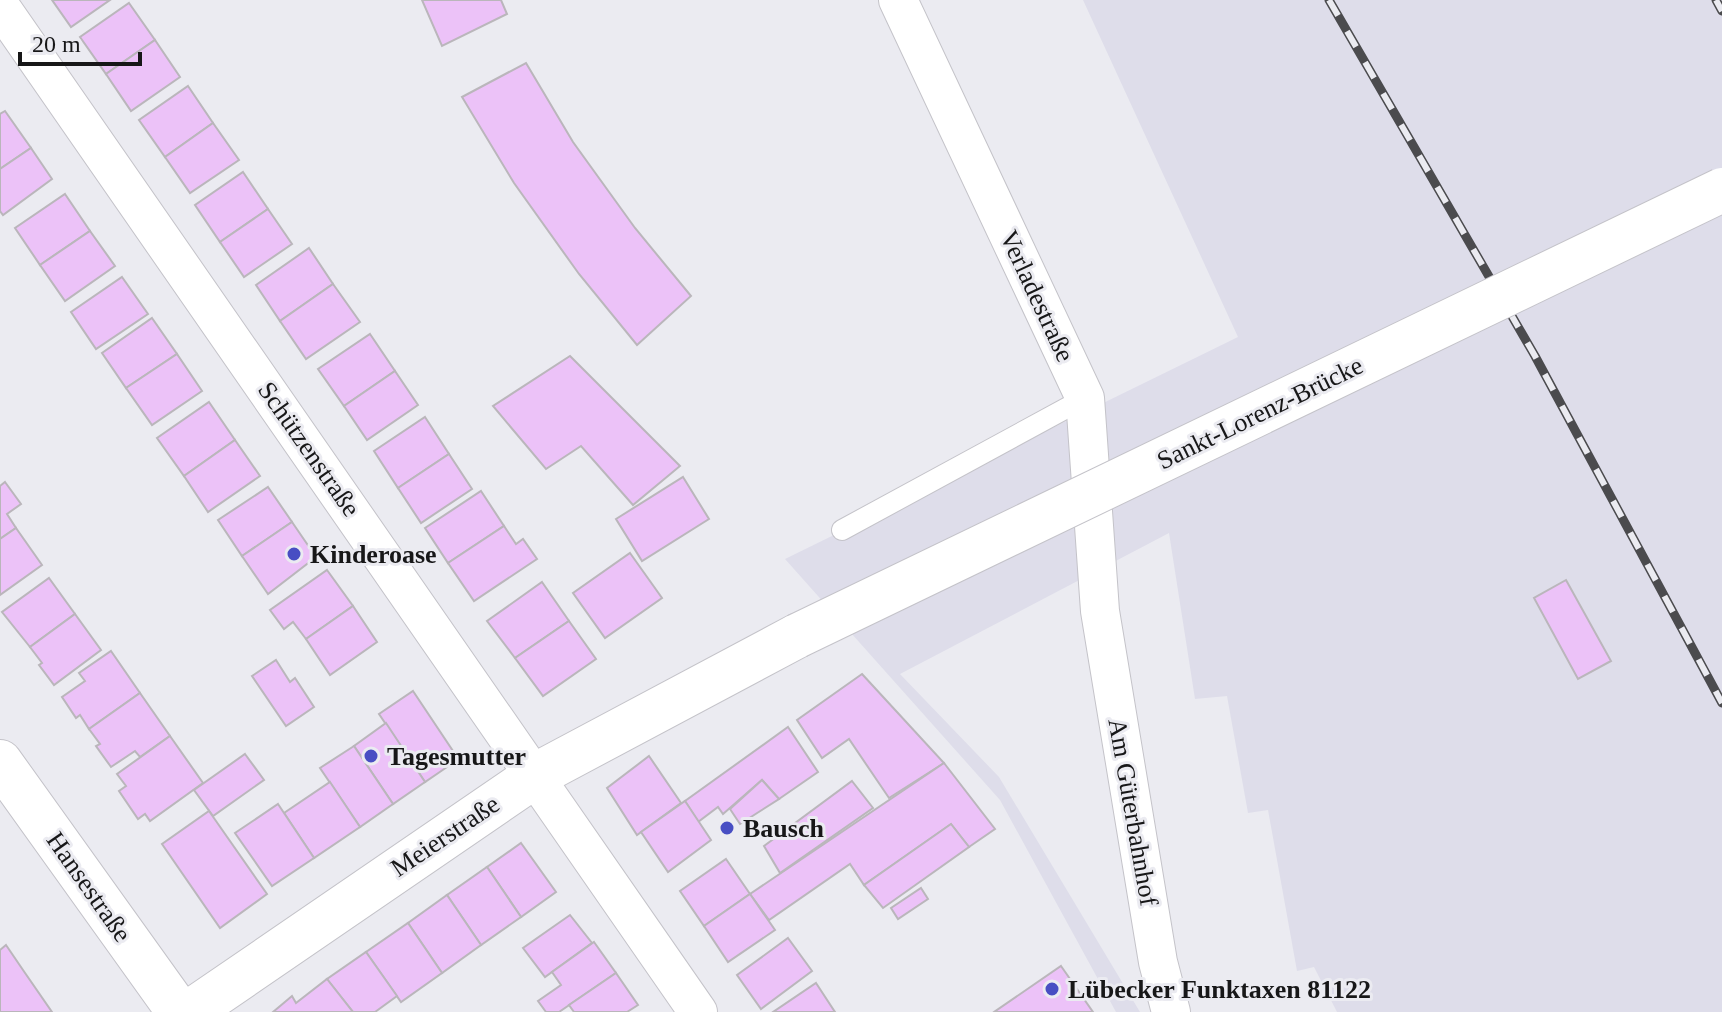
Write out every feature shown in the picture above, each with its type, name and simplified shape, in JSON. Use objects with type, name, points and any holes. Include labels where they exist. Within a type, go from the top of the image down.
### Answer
[{"type":"main road","name":"Sankt-Lorenz-Brücke","points":[[797,636],[1722,190]]},
{"type":"main road","name":"Meierstraße","points":[[190,1012],[536,775],[797,636]]},
{"type":"main road","name":"Hansestraße","points":[[0,762],[179,1012]]},
{"type":"street","name":"Verladestraße","points":[[898,0],[1085,398],[1100,611]]},
{"type":"street","name":"Schützenstraße","points":[[0,6],[698,1012]]},
{"type":"street","name":"Am Güterbahnhof","points":[[1100,611],[1158,962],[1171,1012]]},
{"type":"lane","points":[[842,530],[1085,398]]},
{"type":"shaded area","points":[[1083,0],[1722,0],[1722,1012],[1337,1012],[1314,967],[1297,971],[1268,810],[1248,813],[1227,696],[1195,699],[1169,533],[900,674],[999,777],[1140,1012],[1116,1012],[1000,800],[785,559],[1238,337]]},
{"type":"building","points":[[52,0],[110,0],[71,27]]},
{"type":"building","points":[[422,0],[501,0],[507,14],[442,46]]},
{"type":"building","points":[[129,3],[155,40],[106,74],[80,37]]},
{"type":"building","points":[[155,40],[180,77],[131,111],[106,74]]},
{"type":"building","points":[[526,63],[573,142],[635,228],[691,296],[637,345],[579,274],[514,183],[462,97]]},
{"type":"building","points":[[188,86],[213,123],[165,157],[139,120]]},
{"type":"building","points":[[5,111],[31,148],[0,169],[0,114]]},
{"type":"building","points":[[213,123],[239,160],[190,193],[165,157]]},
{"type":"building","points":[[31,148],[52,179],[3,215],[0,211],[0,169]]},
{"type":"building","points":[[243,172],[268,209],[220,242],[195,205]]},
{"type":"building","points":[[65,194],[90,231],[40,265],[15,228]]},
{"type":"building","points":[[268,209],[292,244],[244,277],[220,242]]},
{"type":"building","points":[[90,231],[115,266],[65,301],[40,265]]},
{"type":"building","points":[[309,248],[333,284],[280,321],[256,285]]},
{"type":"building","points":[[122,277],[148,314],[96,349],[71,312]]},
{"type":"building","points":[[333,284],[360,322],[306,359],[280,321]]},
{"type":"building","points":[[152,318],[177,354],[126,388],[102,353]]},
{"type":"building","points":[[370,334],[395,371],[344,406],[318,369]]},
{"type":"building","points":[[177,354],[202,391],[152,425],[126,388]]},
{"type":"building","points":[[570,356],[680,466],[633,505],[581,446],[546,469],[493,406]]},
{"type":"building","points":[[395,371],[418,405],[367,440],[344,406]]},
{"type":"building","points":[[209,402],[235,440],[184,476],[157,438]]},
{"type":"building","points":[[425,417],[449,454],[398,488],[374,451]]},
{"type":"building","points":[[235,440],[260,476],[208,512],[184,476]]},
{"type":"building","points":[[449,454],[472,489],[421,523],[398,488]]},
{"type":"building","points":[[683,477],[709,519],[642,561],[616,519]]},
{"type":"building","points":[[5,482],[21,504],[7,514],[16,528],[0,539],[0,486]]},
{"type":"building","points":[[268,487],[292,522],[242,556],[218,520]]},
{"type":"building","points":[[481,491],[504,526],[448,563],[425,528]]},
{"type":"building","points":[[292,522],[316,557],[268,594],[242,556]]},
{"type":"building","points":[[504,526],[516,544],[523,539],[537,559],[474,601],[448,563]]},
{"type":"building","points":[[16,528],[42,565],[0,595],[0,539]]},
{"type":"building","points":[[630,553],[662,598],[605,638],[573,593]]},
{"type":"building","points":[[327,570],[353,606],[306,639],[293,622],[284,629],[270,610]]},
{"type":"building","points":[[49,578],[75,614],[30,647],[2,612]]},
{"type":"building","points":[[1566,580],[1611,661],[1578,679],[1534,598]]},
{"type":"building","points":[[542,582],[569,621],[515,658],[487,621]]},
{"type":"building","points":[[353,606],[377,642],[330,675],[306,639]]},
{"type":"building","points":[[75,614],[101,650],[54,685],[30,647]]},
{"type":"building","points":[[569,621],[596,659],[543,696],[515,658]]},
{"type":"building","points":[[111,651],[140,693],[89,729],[80,715],[76,718],[62,697],[85,681],[79,673]]},
{"type":"building","points":[[276,660],[290,682],[295,678],[314,707],[286,726],[252,676]]},
{"type":"building","points":[[862,674],[944,763],[889,798],[849,739],[822,758],[797,720]]},
{"type":"building","points":[[413,691],[453,751],[450,765],[425,782],[379,714]]},
{"type":"building","points":[[140,693],[170,736],[140,757],[135,751],[111,767],[96,746],[100,744],[89,729]]},
{"type":"building","points":[[386,723],[425,782],[393,804],[354,746]]},
{"type":"building","points":[[788,727],[818,772],[779,799],[762,780],[723,814],[718,807],[698,822],[685,801]]},
{"type":"building","points":[[170,736],[203,783],[150,821],[145,814],[138,819],[119,791],[126,786],[117,774]]},
{"type":"building","points":[[354,746],[393,804],[360,827],[320,768]]},
{"type":"building","points":[[245,754],[264,780],[213,816],[194,790]]},
{"type":"building","points":[[649,756],[681,803],[637,835],[607,788]]},
{"type":"building","points":[[944,763],[995,829],[969,847],[951,824],[864,885],[850,864],[769,920],[750,894]]},
{"type":"building","points":[[762,780],[779,799],[740,824],[730,809]]},
{"type":"building","points":[[852,781],[873,808],[780,873],[764,846]]},
{"type":"building","points":[[330,782],[360,827],[314,858],[284,813]]},
{"type":"building","points":[[685,801],[711,840],[668,872],[641,832]]},
{"type":"building","points":[[278,804],[314,858],[272,886],[235,833]]},
{"type":"building","points":[[209,811],[267,894],[220,928],[162,844]]},
{"type":"building","points":[[951,824],[969,847],[883,908],[864,885]]},
{"type":"building","points":[[521,843],[556,892],[521,917],[487,867]]},
{"type":"building","points":[[726,859],[750,894],[704,926],[680,891]]},
{"type":"building","points":[[487,867],[521,917],[481,945],[447,895]]},
{"type":"building","points":[[921,888],[928,899],[898,919],[891,908]]},
{"type":"building","points":[[750,894],[775,930],[728,962],[704,926]]},
{"type":"building","points":[[447,895],[481,945],[442,973],[408,923]]},
{"type":"building","points":[[570,915],[592,943],[545,977],[523,948]]},
{"type":"building","points":[[408,923],[442,973],[401,1002],[366,952]]},
{"type":"building","points":[[788,938],[812,971],[761,1009],[737,975]]},
{"type":"building","points":[[594,942],[616,973],[559,1012],[546,1012],[538,1001],[561,985],[552,972]]},
{"type":"building","points":[[6,945],[52,1012],[0,1012],[0,950]]},
{"type":"building","points":[[366,952],[397,996],[375,1012],[353,1012],[327,979]]},
{"type":"building","name":"Lübecker Funktaxen 81122","points":[[1061,966],[1093,1012],[994,1012]]},
{"type":"building","points":[[616,973],[638,1005],[627,1012],[574,1012],[569,1005]]},
{"type":"building","points":[[327,979],[353,1012],[273,1012],[292,996],[296,1003]]},
{"type":"building","points":[[816,983],[835,1012],[773,1012]]},
{"type":"railway","points":[[1329,0],[1535,356],[1722,703]]},
{"type":"railway","points":[[1716,0],[1722,11]]},
{"type":"place","name":"Kinderoase","points":[[294,554]]},
{"type":"place","name":"Tagesmutter","points":[[371,756]]},
{"type":"place","name":"Bausch","points":[[727,828]]},
{"type":"place","name":"Lübecker Funktaxen 81122","points":[[1052,989]]}]
